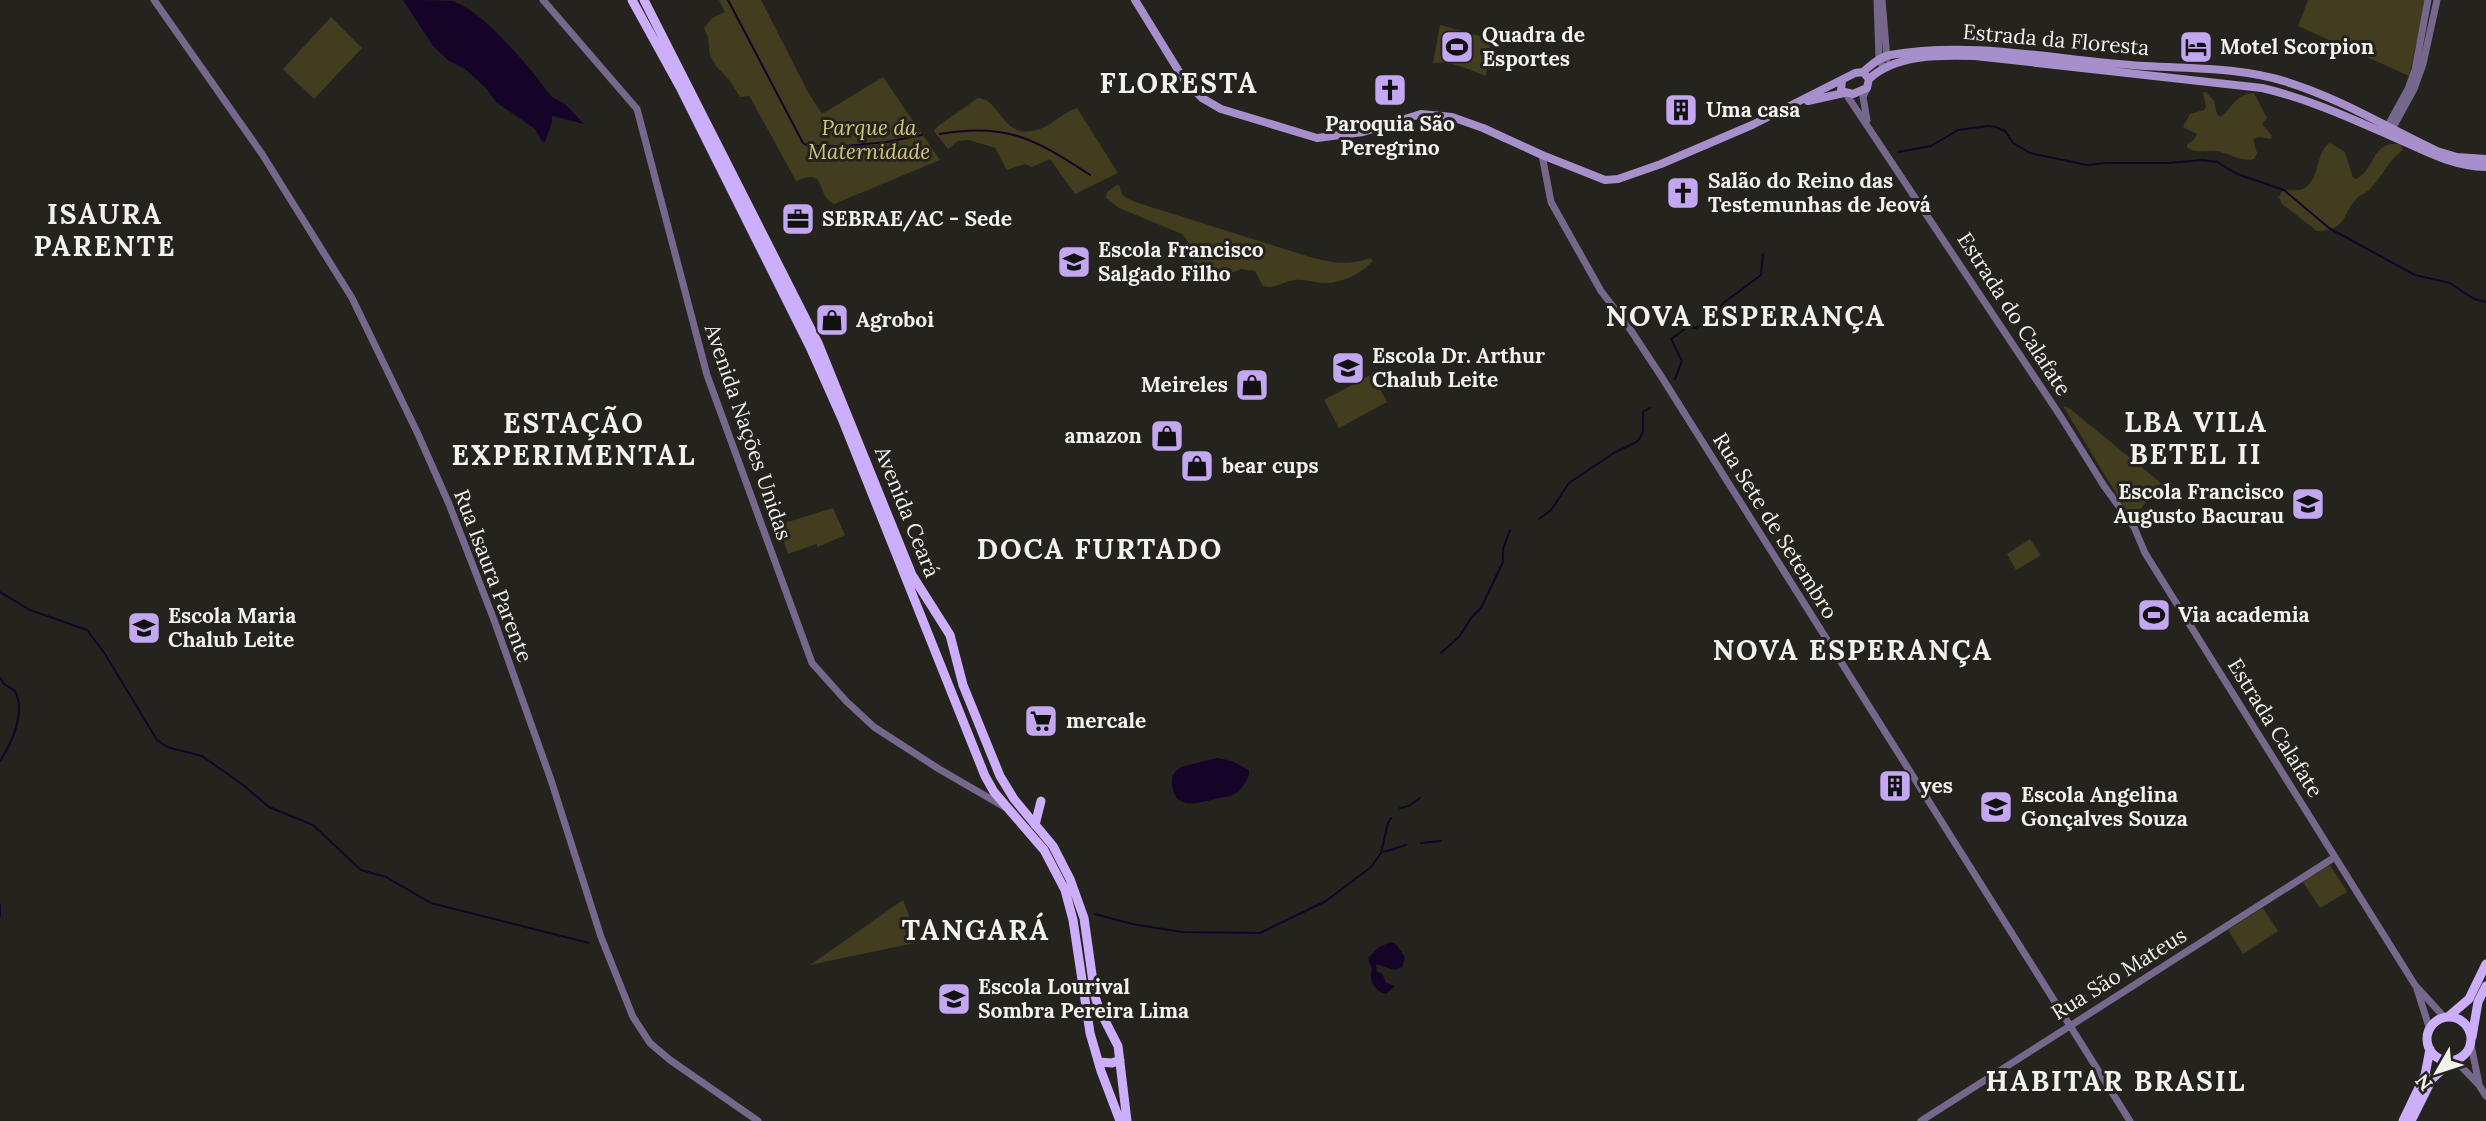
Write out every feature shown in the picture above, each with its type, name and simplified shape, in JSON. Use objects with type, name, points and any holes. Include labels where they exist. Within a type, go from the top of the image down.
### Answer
[{"type":"main road","name":"Avenida Ceará","points":[[644,0],[818,342],[912,575],[950,635],[963,685],[1000,776],[1063,862],[1081,906],[1088,936],[1095,996],[1118,1046],[1128,1121]]},
{"type":"main road","points":[[1135,0],[1183,78],[1202,98],[1221,108],[1317,138],[1363,132],[1421,114],[1437,115],[1483,128],[1598,179],[1618,180],[1661,164],[1842,80],[1866,75],[1884,62]]},
{"type":"main road","name":"Avenida Ceará","points":[[633,2],[686,99],[810,347],[843,421],[985,776],[1009,810],[1044,850],[1065,890],[1073,920],[1090,1033],[1120,1121]]},
{"type":"main road","points":[[633,2],[642,10],[650,12]]},
{"type":"main road","name":"Estrada da Floresta","points":[[1884,62],[1968,48],[2264,76],[2323,96],[2441,159],[2455,164],[2486,167]]},
{"type":"main road","name":"Estrada da Floresta","points":[[1884,62],[1975,56],[2262,88],[2304,100],[2447,154],[2486,159]]},
{"type":"main road","points":[[2236,85],[2241,80],[2238,72]]},
{"type":"main road","points":[[1795,104],[1853,94],[1867,88],[1866,75]]},
{"type":"main road","points":[[2262,88],[2258,81],[2264,76]]},
{"type":"main road","points":[[1842,80],[1841,86],[1845,94]]},
{"type":"main road","points":[[930,636],[937,627],[946,627]]},
{"type":"main road","points":[[937,657],[958,663]]},
{"type":"main road","points":[[1009,810],[1018,814],[1022,809],[1041,801],[1035,825]]},
{"type":"main road","points":[[2454,1060],[2439,1058],[2430,1049],[2430,1030],[2439,1020],[2469,999],[2486,964]]},
{"type":"main road","points":[[2403,1121],[2432,1079],[2454,1060],[2465,1055],[2471,1042],[2477,1008],[2486,986]]},
{"type":"main road","points":[[2446,1017],[2461,1021],[2470,1032],[2471,1042]]},
{"type":"main road","points":[[1090,1033],[1099,1028],[1110,1027]]},
{"type":"main road","points":[[2411,1121],[2422,1090],[2430,1049]]},
{"type":"main road","points":[[1099,1062],[1112,1063],[1120,1059]]},
{"type":"street","name":"Rua Isaura Parente","points":[[154,0],[262,154],[352,298],[417,432],[449,504],[494,620],[551,780],[601,937],[633,1017],[650,1043],[670,1060],[758,1121]]},
{"type":"street","name":"Avenida Nações Unidas","points":[[543,0],[637,109],[695,334],[812,663],[874,727],[1009,810]]},
{"type":"street","points":[[1880,0],[1884,62]]},
{"type":"street","points":[[2388,131],[2415,70],[2428,0]]},
{"type":"street","points":[[2388,131],[2414,89],[2423,64],[2437,0]]},
{"type":"street","points":[[1867,88],[1863,97],[1868,124]]},
{"type":"street","name":"Estrada do Calafate","points":[[1845,94],[1868,124],[2061,417]]},
{"type":"street","name":"Rua Sete de Setembro","points":[[1542,155],[1551,202],[1601,291],[1654,366],[2130,1121]]},
{"type":"street","name":"Estrada Calafate","points":[[2061,417],[2104,486],[2134,527],[2146,553],[2415,985],[2446,1017]]},
{"type":"street","name":"Rua São Mateus","points":[[1921,1121],[2335,857]]},
{"type":"street","name":"Estrada Calafate","points":[[2415,985],[2430,1030]]},
{"type":"street","points":[[2471,1042],[2479,1085]]},
{"type":"street","points":[[2454,1060],[2486,1096]]},
{"type":"green space","name":"Parque da Maternidade","points":[[719,0],[761,0],[822,114],[883,77],[940,160],[834,204],[828,200],[817,179],[813,177],[796,181],[749,96],[740,97],[710,55],[704,28],[712,18],[725,12]]},
{"type":"green space","points":[[2308,0],[2426,0],[2409,76],[2298,26]]},
{"type":"green space","points":[[331,17],[362,48],[314,99],[283,69]]},
{"type":"green space","points":[[1440,25],[1491,39],[1486,76],[1453,64],[1433,63]]},
{"type":"green space","points":[[2203,92],[2214,101],[2220,117],[2242,96],[2254,93],[2267,118],[2262,124],[2272,136],[2271,139],[2253,139],[2257,153],[2254,159],[2244,160],[2220,152],[2196,151],[2187,147],[2197,134],[2183,127],[2190,114],[2206,107]]},
{"type":"green space","name":"Parque da Maternidade","points":[[978,98],[990,103],[1009,124],[1021,131],[1037,130],[1077,108],[1118,173],[1075,194],[1050,159],[1032,167],[1025,164],[1007,170],[995,148],[968,140],[958,141],[948,149],[934,131]]},
{"type":"green space","points":[[2330,143],[2345,152],[2353,178],[2356,179],[2384,147],[2400,144],[2403,150],[2393,158],[2369,190],[2357,198],[2339,225],[2317,231],[2282,204],[2279,197],[2282,191],[2302,189],[2310,183],[2322,152]]},
{"type":"green space","points":[[1117,185],[1124,196],[1135,202],[1310,257],[1340,263],[1370,258],[1373,261],[1350,277],[1330,283],[1295,280],[1267,287],[1263,286],[1255,271],[1241,269],[1223,277],[1194,262],[1189,243],[1182,234],[1119,208],[1106,198],[1107,192]]},
{"type":"green space","points":[[1372,374],[1387,402],[1339,428],[1324,400]]},
{"type":"green space","points":[[2063,406],[2069,408],[2161,483],[2132,520]]},
{"type":"green space","points":[[833,508],[845,535],[818,547],[816,544],[788,554],[778,525]]},
{"type":"green space","points":[[2030,539],[2041,555],[2016,570],[2007,554]]},
{"type":"green space","points":[[2330,865],[2347,892],[2320,908],[2303,882]]},
{"type":"green space","points":[[903,900],[919,942],[810,965]]},
{"type":"green space","points":[[2263,908],[2278,931],[2243,954],[2228,930]]},
{"type":"shaded area","points":[[403,0],[452,1],[465,7],[492,28],[552,97],[565,104],[584,124],[552,116],[545,142],[542,141],[535,129],[496,102],[486,88],[465,69],[449,61],[433,46]]},
{"type":"shaded area","points":[[1217,758],[1232,761],[1249,770],[1241,788],[1232,795],[1202,802],[1188,803],[1178,799],[1172,782],[1176,770]]},
{"type":"shaded area","points":[[1391,942],[1396,944],[1405,957],[1402,967],[1395,970],[1376,964],[1377,972],[1382,973],[1386,983],[1395,986],[1386,994],[1373,985],[1368,958],[1379,947]]},
{"type":"waterway","points":[[728,0],[803,143],[808,146],[846,146],[922,135]]},
{"type":"waterway","points":[[1898,152],[1931,146],[1958,130],[1988,126],[2005,131],[2013,143],[2030,153],[2087,165],[2203,160],[2217,162],[2237,174],[2284,190],[2329,228],[2415,275],[2450,283],[2474,299],[2486,302]]},
{"type":"waterway","points":[[940,134],[984,130],[1019,136],[1053,152],[1090,175]]},
{"type":"waterway","points":[[1675,379],[1682,361],[1671,339],[1686,328],[1696,328],[1713,316],[1722,304],[1761,275],[1763,254]]},
{"type":"waterway","points":[[1539,519],[1551,510],[1569,483],[1614,453],[1638,441],[1643,432],[1643,412],[1650,408]]},
{"type":"waterway","points":[[1441,653],[1459,637],[1481,608],[1503,562],[1503,549],[1510,530]]},
{"type":"waterway","points":[[0,592],[30,610],[87,630],[105,654],[157,740],[167,747],[202,756],[269,807],[313,825],[361,870],[386,877],[431,903],[589,943]]},
{"type":"waterway","points":[[0,678],[15,691],[19,708],[13,736],[0,761]]},
{"type":"waterway","points":[[1400,808],[1409,806],[1420,798]]},
{"type":"waterway","points":[[1095,914],[1132,924],[1182,932],[1260,933],[1326,901],[1371,867],[1381,853],[1391,818]]},
{"type":"waterway","points":[[1421,843],[1441,841]]},
{"type":"waterway","points":[[1384,852],[1406,845]]},
{"type":"waterway","points":[[0,905],[0,916]]},
{"type":"place","name":"Quadra de Esportes","points":[[1457,47]]},
{"type":"place","name":"Motel Scorpion","points":[[2196,47]]},
{"type":"place","name":"Paroquia São Peregrino","points":[[1390,90]]},
{"type":"place","name":"Uma casa","points":[[1681,110]]},
{"type":"place","name":"Salão do Reino das Testemunhas de Jeová","points":[[1683,193]]},
{"type":"place","name":"SEBRAE/AC - Sede","points":[[798,219]]},
{"type":"place","name":"Escola Francisco Salgado Filho","points":[[1074,262]]},
{"type":"place","name":"Agroboi","points":[[832,320]]},
{"type":"place","name":"Escola Dr. Arthur Chalub Leite","points":[[1348,368]]},
{"type":"place","name":"Meireles","points":[[1252,385]]},
{"type":"place","name":"amazon","points":[[1167,436]]},
{"type":"place","name":"bear cups","points":[[1197,466]]},
{"type":"place","name":"Escola Francisco Augusto Bacurau","points":[[2308,504]]},
{"type":"place","name":"Via academia","points":[[2154,615]]},
{"type":"place","name":"Escola Maria Chalub Leite","points":[[144,628]]},
{"type":"place","name":"mercale","points":[[1041,721]]},
{"type":"place","name":"yes","points":[[1895,786]]},
{"type":"place","name":"Escola Angelina Gonçalves Souza","points":[[1996,807]]},
{"type":"place","name":"Escola Lourival Sombra Pereira Lima","points":[[954,999]]},
{"type":"district","name":"FLORESTA","points":[[1179,83]]},
{"type":"district","name":"ISAURA PARENTE","points":[[105,230]]},
{"type":"district","name":"NOVA ESPERANÇA","points":[[1746,316]]},
{"type":"district","name":"LBA VILA BETEL II","points":[[2196,438]]},
{"type":"district","name":"ESTAÇÃO EXPERIMENTAL","points":[[574,439]]},
{"type":"district","name":"DOCA FURTADO","points":[[1100,549]]},
{"type":"district","name":"NOVA ESPERANÇA","points":[[1853,650]]},
{"type":"district","name":"TANGARÁ","points":[[976,930]]},
{"type":"district","name":"HABITAR BRASIL","points":[[2116,1081]]}]
